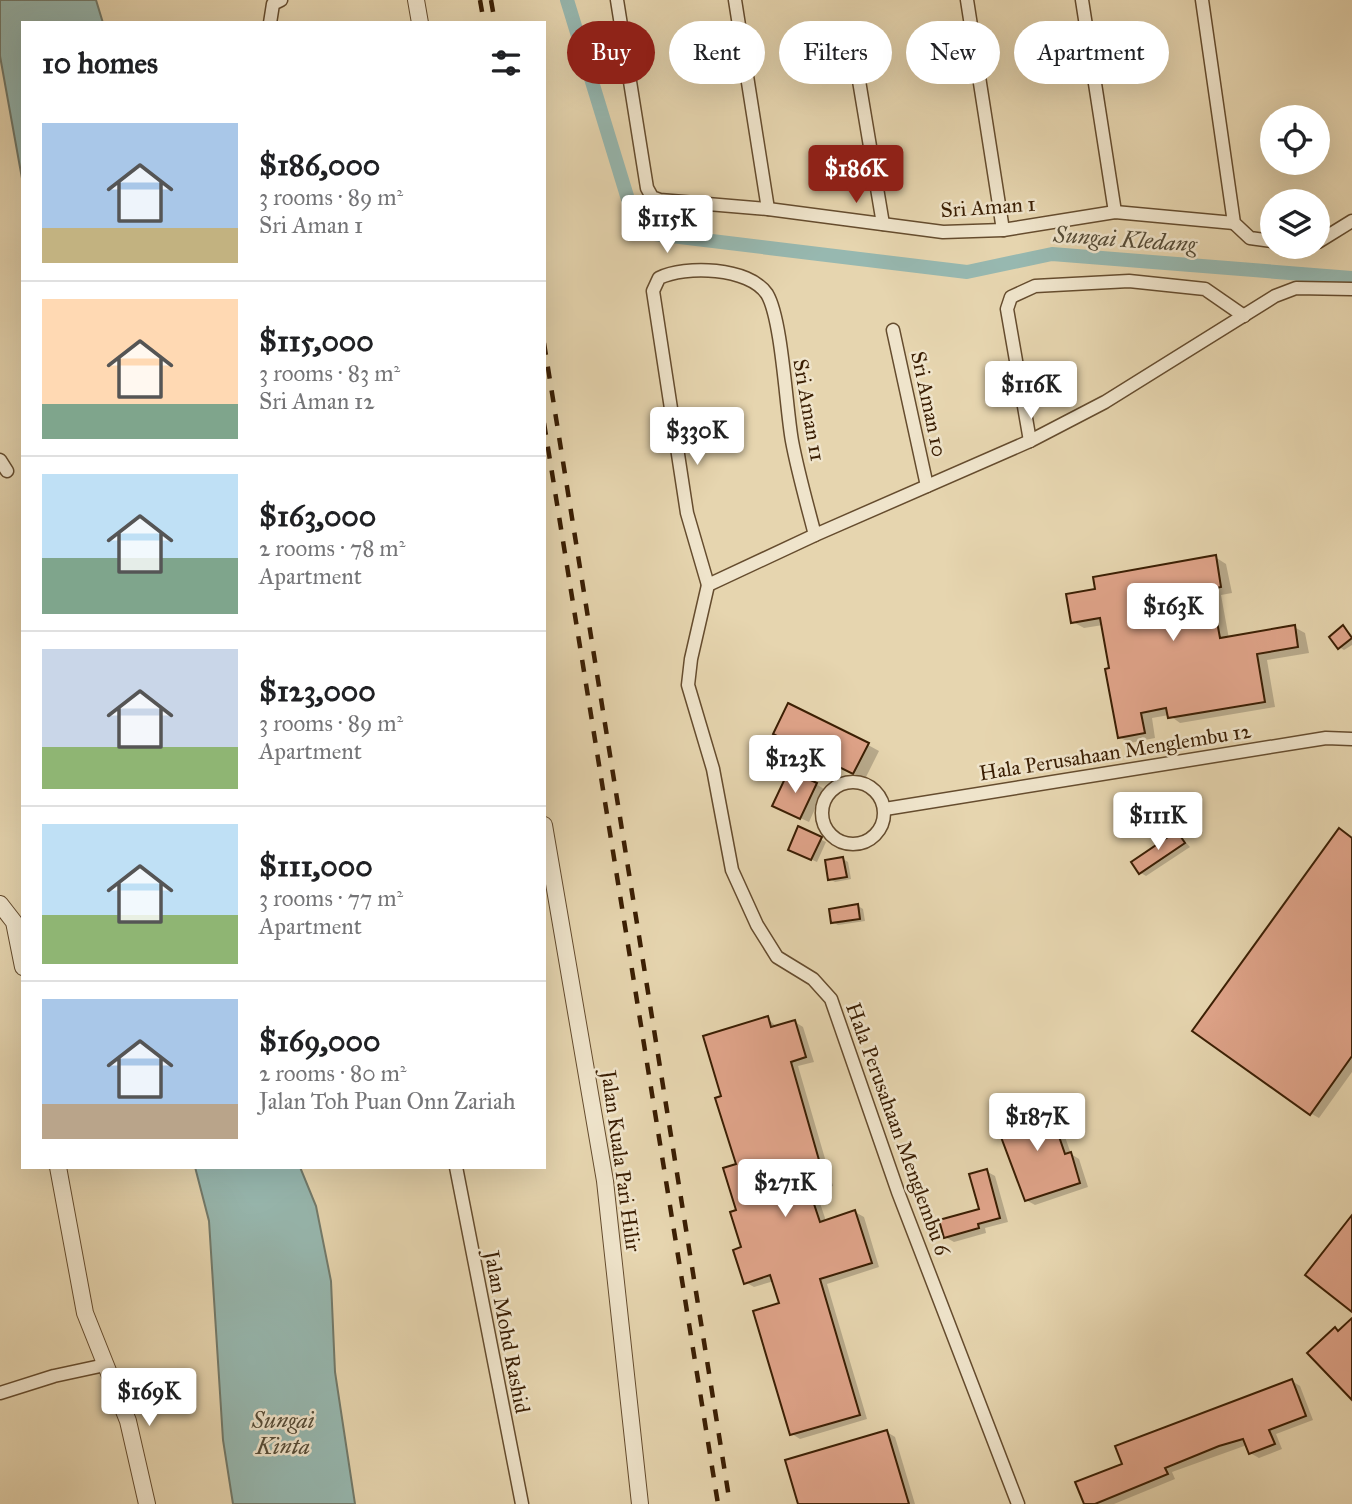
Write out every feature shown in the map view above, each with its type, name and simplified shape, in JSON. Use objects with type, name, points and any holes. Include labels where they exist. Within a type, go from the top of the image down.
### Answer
[{"type":"street","points":[[270,21],[272,4],[281,0]]},
{"type":"street","points":[[416,0],[420,21]]},
{"type":"street","name":"Sri Aman 1","points":[[617,0],[648,188],[652,197],[660,201],[768,209],[826,219],[943,232],[1003,230],[1115,212],[1234,223]]},
{"type":"street","points":[[735,0],[768,209]]},
{"type":"street","points":[[967,0],[1003,230]]},
{"type":"street","points":[[1082,0],[1115,212]]},
{"type":"street","points":[[1203,0],[1234,223],[1250,239],[1260,240]]},
{"type":"street","points":[[860,84],[883,224]]},
{"type":"street","points":[[1330,234],[1352,220]]},
{"type":"street","name":"Sri Aman 11","points":[[708,586],[687,513],[653,291],[659,278],[676,270],[736,274],[754,281],[765,292],[772,304],[792,443],[815,535]]},
{"type":"street","points":[[1030,441],[1007,309],[1011,297],[1035,286],[1129,281],[1205,289],[1244,316]]},
{"type":"street","points":[[708,586],[815,535],[1030,441],[1105,402],[1275,296],[1296,288],[1352,289]]},
{"type":"street","name":"Sri Aman 10","points":[[893,330],[927,486]]},
{"type":"street","name":"Hala Perusahaan Menglembu 6","points":[[708,586],[691,659],[688,685],[713,769],[732,870],[757,925],[777,957],[813,979],[831,999],[921,1253],[1018,1504]]},
{"type":"street","name":"Hala Perusahaan Menglembu 12","points":[[885,809],[1313,740],[1352,739]]},
{"type":"street","points":[[849,782],[866,784],[878,794],[885,809],[882,826],[872,839],[857,845],[840,843],[827,833],[821,818],[828,794],[834,788],[849,782]]},
{"type":"street","name":"Jalan Kuala Pari Hilir","points":[[546,837],[605,1181],[640,1504]]},
{"type":"street","points":[[0,904],[14,922],[21,957]]},
{"type":"street","points":[[58,1169],[85,1313],[128,1421],[147,1504]]},
{"type":"street","name":"Jalan Mohd Rashid","points":[[456,1169],[522,1504]]},
{"type":"street","points":[[0,1394],[54,1376],[105,1365]]},
{"type":"water","points":[[0,0],[96,0],[102,21],[21,21],[21,173],[0,56]]},
{"type":"water","name":"Sungai Kinta","points":[[196,1169],[301,1169],[316,1206],[331,1281],[335,1372],[355,1504],[233,1504],[223,1440],[209,1221]]},
{"type":"building","points":[[1216,555],[1221,587],[1211,589],[1220,638],[1295,625],[1298,647],[1257,654],[1265,702],[1168,718],[1166,708],[1141,713],[1145,733],[1118,738],[1105,669],[1109,668],[1100,618],[1071,623],[1066,594],[1095,589],[1093,577]]},
{"type":"building","points":[[1343,625],[1352,638],[1338,649],[1329,637]]},
{"type":"building","points":[[788,703],[869,743],[853,774],[773,734]]},
{"type":"building","points":[[789,770],[817,783],[800,819],[772,806]]},
{"type":"building","points":[[798,826],[822,837],[811,860],[788,850]]},
{"type":"building","points":[[1339,828],[1352,838],[1352,1056],[1310,1115],[1192,1031]]},
{"type":"building","points":[[1177,831],[1185,843],[1139,874],[1131,862]]},
{"type":"building","points":[[843,857],[847,877],[828,880],[825,860]]},
{"type":"building","points":[[858,904],[860,919],[831,923],[829,909]]},
{"type":"building","points":[[768,1016],[771,1027],[795,1020],[806,1057],[791,1062],[825,1181],[808,1186],[820,1222],[855,1210],[872,1263],[820,1279],[860,1415],[790,1435],[753,1311],[779,1303],[770,1275],[744,1284],[733,1250],[741,1247],[730,1212],[736,1210],[723,1168],[736,1164],[715,1098],[721,1096],[703,1036]]},
{"type":"building","points":[[1048,1104],[1065,1154],[1071,1152],[1080,1183],[1025,1201],[995,1121]]},
{"type":"building","points":[[987,1169],[1000,1218],[978,1224],[979,1228],[944,1238],[939,1220],[979,1209],[969,1174]]},
{"type":"building","points":[[1352,1215],[1352,1312],[1305,1275]]},
{"type":"building","points":[[1352,1318],[1352,1400],[1307,1353],[1335,1327],[1338,1331]]},
{"type":"building","points":[[1292,1379],[1306,1416],[1269,1430],[1275,1444],[1249,1454],[1243,1439],[1219,1446],[1165,1468],[1168,1474],[1095,1504],[1084,1504],[1075,1482],[1122,1464],[1115,1446]]},
{"type":"building","points":[[887,1430],[909,1504],[798,1504],[785,1460]]},
{"type":"waterway","name":"Sungai Kledang","points":[[567,0],[638,232],[967,272],[1052,254],[1352,278]]},
{"type":"railway","points":[[480,0],[484,21]]},
{"type":"railway","points":[[491,0],[495,21]]},
{"type":"railway","points":[[546,355],[730,1504]]},
{"type":"railway","points":[[546,435],[718,1504]]}]
